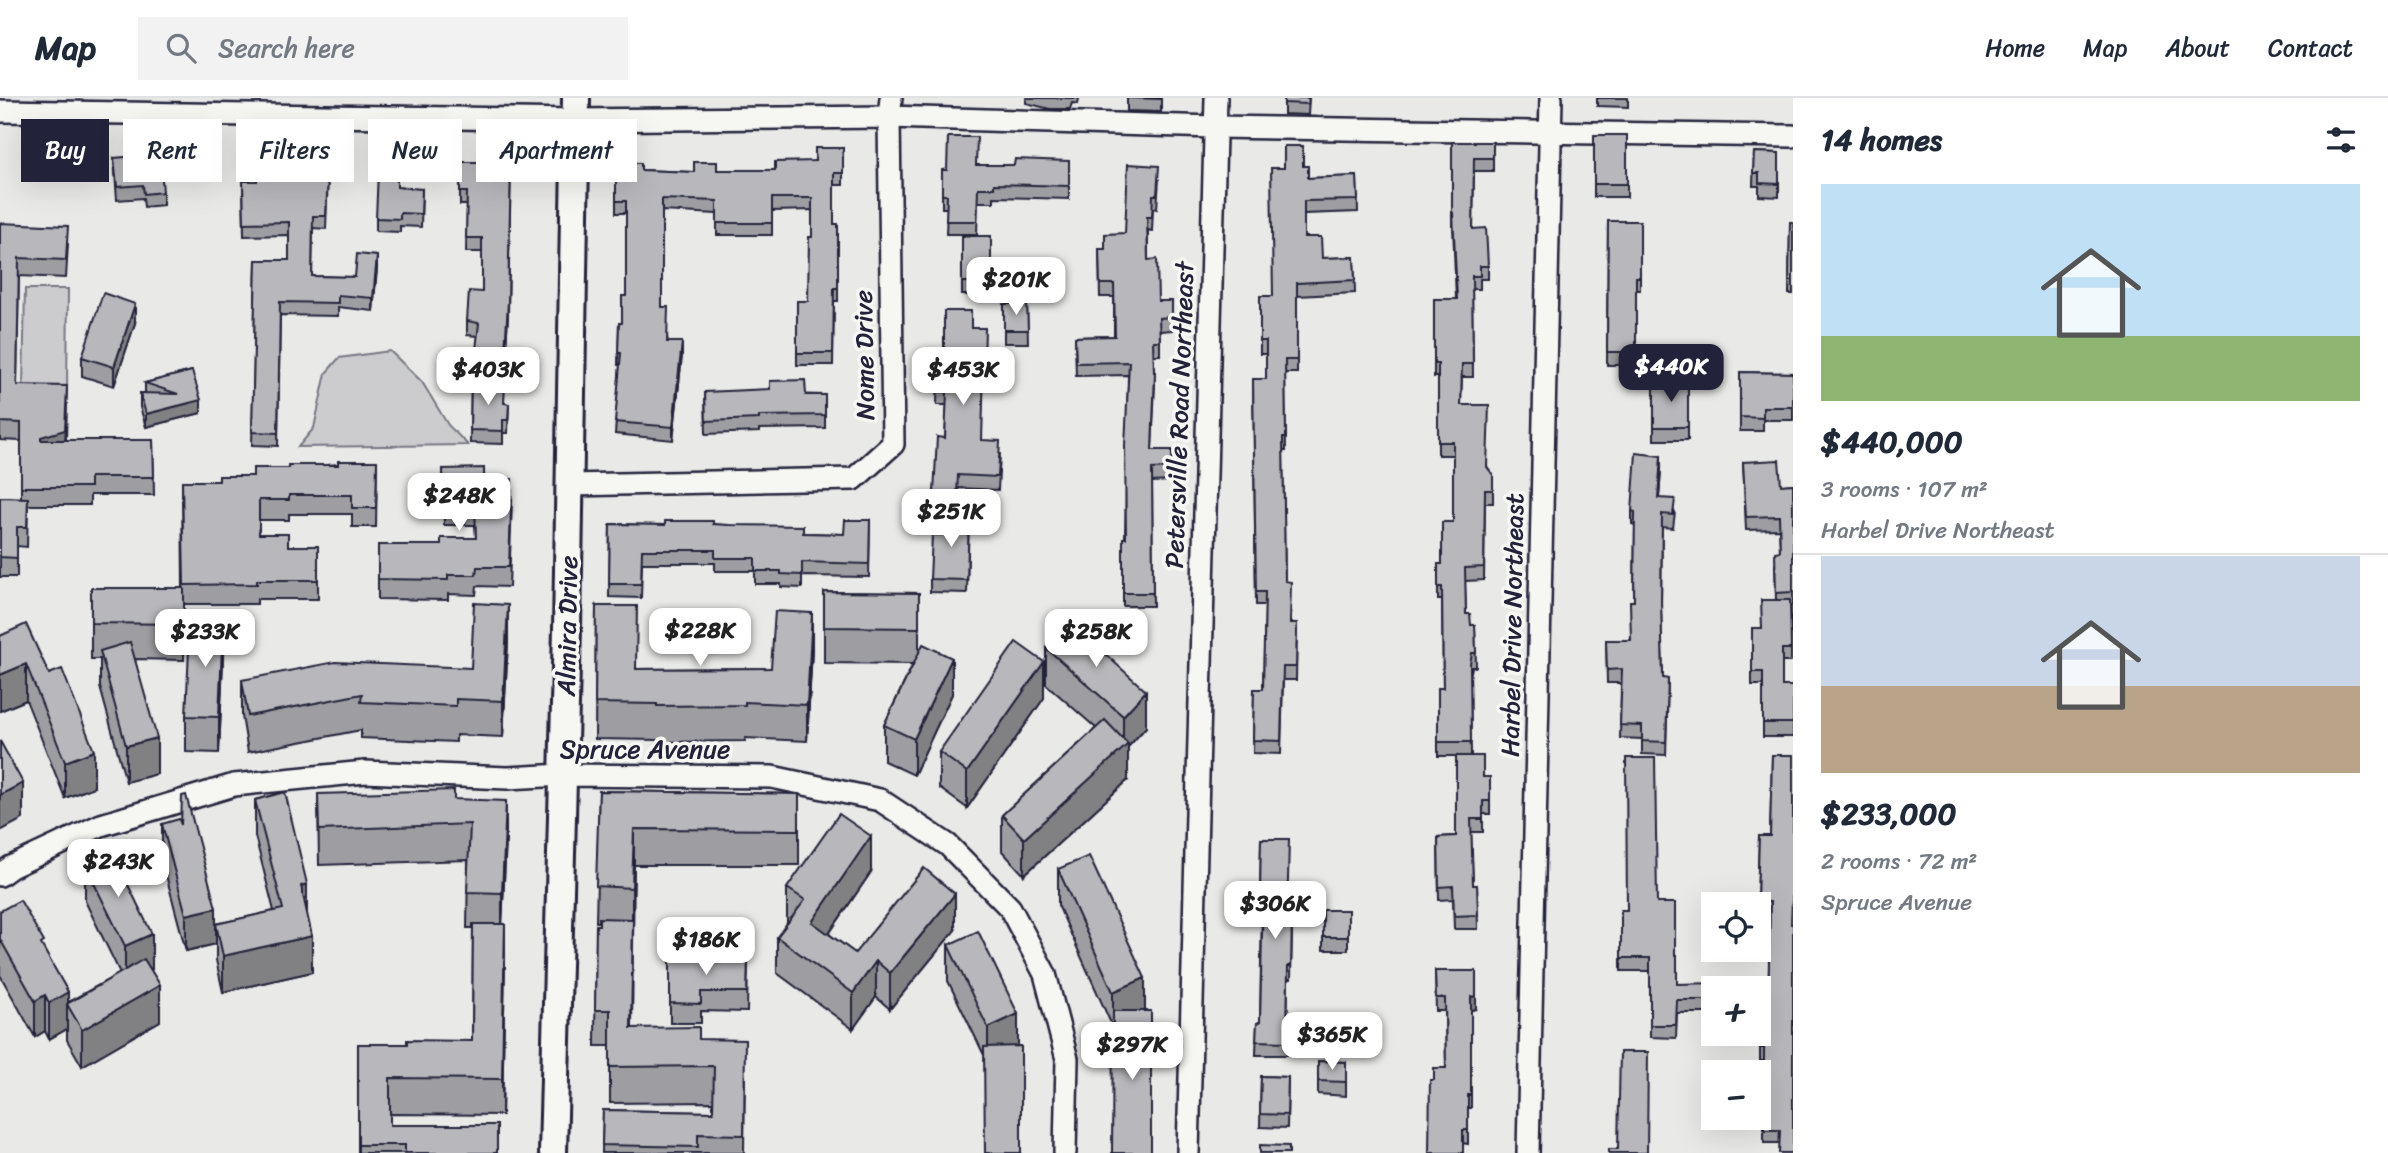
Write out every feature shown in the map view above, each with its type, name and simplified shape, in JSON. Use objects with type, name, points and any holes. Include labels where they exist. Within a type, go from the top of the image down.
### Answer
[{"type":"street","name":"Petersville Road Northeast","points":[[1188,1153],[1216,98]]},
{"type":"street","name":"Harbel Drive Northeast","points":[[1528,1153],[1551,98]]},
{"type":"street","points":[[0,111],[890,108],[1215,127],[1793,136]]},
{"type":"street","name":"Nome Drive","points":[[570,485],[854,478],[893,444],[890,108]]},
{"type":"street","name":"Almira Drive","points":[[553,1153],[570,485],[575,109]]},
{"type":"street","name":"Spruce Avenue","points":[[0,875],[11,867],[101,824],[234,785],[365,772],[507,778],[563,775],[772,777],[880,800],[948,845],[1010,908],[1045,974],[1067,1059],[1066,1153]]},
{"type":"shaded area","points":[[25,289],[68,289],[67,389],[23,388]]},
{"type":"shaded area","points":[[390,351],[422,382],[448,425],[468,445],[298,447],[314,428],[326,373],[339,358]]},
{"type":"building","points":[[1284,98],[1309,98],[1308,104],[1284,103]]},
{"type":"building","points":[[1594,135],[1627,135],[1627,184],[1594,184]]},
{"type":"building","points":[[948,137],[977,137],[976,165],[1014,165],[1015,159],[1069,161],[1069,186],[994,184],[994,188],[978,188],[977,221],[946,221],[947,195],[942,195],[942,170],[947,170]]},
{"type":"building","points":[[1452,142],[1493,142],[1493,158],[1474,158],[1473,229],[1486,228],[1488,266],[1480,266],[1480,276],[1472,276],[1473,364],[1462,364],[1461,405],[1489,405],[1487,467],[1493,475],[1493,490],[1485,490],[1484,567],[1465,568],[1466,614],[1470,614],[1471,625],[1475,625],[1476,653],[1472,653],[1470,664],[1471,742],[1438,742],[1438,688],[1443,688],[1442,587],[1438,587],[1438,564],[1442,564],[1442,522],[1453,522],[1453,442],[1438,442],[1438,364],[1434,364],[1434,299],[1457,299],[1452,213]]},
{"type":"building","points":[[1284,146],[1303,146],[1303,166],[1308,166],[1308,178],[1357,176],[1358,200],[1304,201],[1304,237],[1321,237],[1322,258],[1354,257],[1355,280],[1297,283],[1297,360],[1285,360],[1286,438],[1283,438],[1285,581],[1291,582],[1290,623],[1297,623],[1296,667],[1283,667],[1281,741],[1253,740],[1254,689],[1263,689],[1265,592],[1256,592],[1253,379],[1266,379],[1266,341],[1260,341],[1260,296],[1273,296],[1271,168],[1284,168]]},
{"type":"building","points":[[815,148],[843,148],[843,173],[834,173],[834,224],[838,224],[838,288],[834,288],[833,353],[797,353],[797,301],[808,301],[812,198],[772,198],[772,223],[717,223],[717,201],[662,199],[662,307],[668,307],[667,342],[682,342],[673,427],[615,422],[621,353],[618,353],[619,323],[622,323],[622,296],[626,296],[626,201],[616,201],[616,182],[637,182],[637,163],[641,163],[641,170],[694,172],[694,162],[717,162],[717,170],[775,170],[775,162],[815,161]]},
{"type":"building","points":[[1754,152],[1779,153],[1779,184],[1759,183],[1759,173],[1753,173]]},
{"type":"building","points":[[123,157],[123,182],[162,182],[163,192],[144,194],[143,185],[117,187],[114,158]]},
{"type":"building","points":[[462,162],[476,162],[476,182],[511,182],[505,352],[476,350],[479,323],[467,321],[469,291],[482,292],[482,238],[466,238],[467,192],[460,192]]},
{"type":"building","points":[[1128,164],[1159,166],[1152,217],[1147,217],[1148,260],[1157,259],[1158,301],[1172,301],[1172,317],[1159,318],[1160,341],[1153,341],[1155,372],[1152,450],[1172,450],[1172,468],[1152,469],[1153,593],[1123,593],[1129,362],[1076,363],[1075,337],[1115,336],[1114,284],[1100,284],[1099,249],[1105,249],[1105,234],[1125,233]]},
{"type":"building","points":[[243,182],[328,182],[326,216],[313,216],[312,276],[355,277],[357,254],[377,256],[373,298],[338,295],[338,303],[280,302],[278,433],[252,432],[256,260],[289,260],[289,222],[244,223]]},
{"type":"building","points":[[378,182],[397,182],[397,187],[422,189],[421,214],[400,213],[400,219],[376,218]]},
{"type":"building","points":[[1608,221],[1640,221],[1640,277],[1636,277],[1636,352],[1607,352]]},
{"type":"building","points":[[1790,222],[1793,222],[1793,281],[1789,281]]},
{"type":"building","points":[[0,223],[68,226],[66,260],[19,258],[17,385],[67,386],[65,430],[41,437],[41,440],[153,440],[154,477],[90,477],[90,487],[21,487],[21,423],[0,422]]},
{"type":"building","points":[[962,236],[991,236],[991,282],[962,282]]},
{"type":"building","points":[[103,293],[135,304],[114,367],[82,357]]},
{"type":"building","points":[[1004,304],[1027,304],[1028,330],[1004,330]]},
{"type":"building","points":[[944,311],[971,311],[971,328],[985,328],[982,440],[1000,441],[998,477],[958,475],[957,494],[934,493],[937,437],[945,438],[947,392],[937,392],[938,370],[944,370]]},
{"type":"building","points":[[192,371],[201,400],[146,414],[140,393],[178,394],[145,383]]},
{"type":"building","points":[[1740,372],[1793,373],[1793,407],[1763,407],[1763,418],[1740,417]]},
{"type":"building","points":[[805,380],[806,395],[825,395],[825,415],[759,416],[759,419],[706,421],[705,392],[770,389],[770,381]]},
{"type":"building","points":[[1654,381],[1688,381],[1688,427],[1654,427]]},
{"type":"building","points":[[471,383],[505,385],[504,403],[509,404],[508,420],[503,420],[503,431],[470,430]]},
{"type":"building","points":[[1636,453],[1661,456],[1658,498],[1675,499],[1673,515],[1662,514],[1663,678],[1668,679],[1666,742],[1642,741],[1642,726],[1620,725],[1622,669],[1607,670],[1606,640],[1631,640],[1630,601],[1634,601],[1635,512],[1632,511]]},
{"type":"building","points":[[1779,460],[1781,485],[1793,484],[1793,592],[1776,593],[1775,552],[1780,551],[1779,516],[1746,517],[1743,462]]},
{"type":"building","points":[[338,461],[377,461],[376,508],[352,508],[352,495],[289,495],[289,500],[259,500],[259,534],[288,534],[288,546],[318,546],[318,580],[257,580],[257,584],[184,585],[182,481],[219,481],[219,476],[253,476],[253,468],[338,465]]},
{"type":"building","points":[[484,468],[484,480],[512,479],[509,567],[477,567],[476,575],[448,575],[448,580],[378,579],[378,545],[441,545],[441,538],[476,538],[475,505],[444,506],[443,469]]},
{"type":"building","points":[[0,497],[28,498],[27,527],[17,527],[17,558],[0,557]]},
{"type":"building","points":[[942,513],[969,514],[967,580],[930,579],[932,535],[941,535]]},
{"type":"building","points":[[845,520],[870,520],[869,564],[802,562],[802,575],[781,574],[781,571],[755,571],[755,558],[715,558],[715,550],[642,550],[641,584],[609,584],[610,524],[665,525],[665,521],[713,521],[713,524],[729,525],[803,526],[803,533],[844,534]]},
{"type":"building","points":[[91,588],[184,588],[184,624],[91,623]]},
{"type":"building","points":[[824,592],[919,593],[919,628],[824,627]]},
{"type":"building","points":[[1761,600],[1790,600],[1791,649],[1782,649],[1782,686],[1793,686],[1793,723],[1763,723],[1763,672],[1752,672],[1752,628],[1762,628]]},
{"type":"building","points":[[474,603],[508,605],[503,701],[456,699],[456,706],[361,702],[362,694],[248,716],[242,680],[335,662],[471,668]]},
{"type":"building","points":[[596,606],[637,606],[636,669],[771,668],[775,611],[812,613],[807,705],[745,702],[745,705],[657,706],[595,703]]},
{"type":"building","points":[[192,621],[223,623],[219,717],[186,716]]},
{"type":"building","points":[[1070,622],[1146,691],[1123,716],[1046,648]]},
{"type":"building","points":[[26,624],[49,674],[62,669],[94,751],[65,762],[26,664],[0,675],[0,636]]},
{"type":"building","points":[[130,642],[157,738],[126,746],[100,651]]},
{"type":"building","points":[[1016,642],[1044,662],[967,772],[939,752]]},
{"type":"building","points":[[923,644],[952,658],[914,739],[884,725]]},
{"type":"building","points":[[1105,720],[1128,744],[1024,839],[1002,815]]},
{"type":"building","points":[[0,741],[23,783],[0,795]]},
{"type":"building","points":[[1772,755],[1793,755],[1793,1153],[1779,1153],[1780,1130],[1771,1130],[1771,1060],[1764,1060],[1764,1048],[1760,1048],[1771,1046],[1771,976],[1769,976],[1771,892],[1757,892],[1759,836],[1770,836]]},
{"type":"building","points":[[1456,756],[1483,756],[1483,777],[1490,777],[1490,801],[1483,801],[1483,819],[1471,819],[1473,885],[1477,885],[1478,915],[1454,916],[1453,886],[1439,887],[1438,837],[1456,836]]},
{"type":"building","points":[[1626,758],[1655,758],[1657,903],[1675,903],[1677,984],[1701,983],[1701,1000],[1677,1000],[1676,1025],[1650,1025],[1650,958],[1621,958],[1621,910],[1627,910]]},
{"type":"building","points":[[454,790],[454,799],[506,801],[502,893],[467,892],[470,824],[319,830],[318,794]]},
{"type":"building","points":[[599,791],[799,794],[799,830],[634,829],[632,888],[596,886]]},
{"type":"building","points":[[285,792],[307,884],[301,886],[312,936],[223,956],[216,924],[283,909],[255,800]]},
{"type":"building","points":[[186,795],[216,908],[186,915],[162,824],[179,819],[181,825],[182,796]]},
{"type":"building","points":[[839,814],[871,836],[812,922],[855,953],[924,868],[955,894],[890,973],[876,961],[853,993],[777,937],[805,900],[787,888]]},
{"type":"building","points":[[1261,839],[1289,839],[1287,920],[1292,920],[1291,966],[1288,966],[1287,1042],[1256,1041],[1257,1023],[1260,1022],[1263,890],[1260,890]]},
{"type":"building","points":[[112,852],[152,934],[125,946],[85,865]]},
{"type":"building","points":[[1089,856],[1145,978],[1113,992],[1058,869]]},
{"type":"building","points":[[20,900],[68,992],[49,1003],[45,995],[35,1001],[0,939],[0,911]]},
{"type":"building","points":[[1323,910],[1348,910],[1348,937],[1323,937]]},
{"type":"building","points":[[599,918],[633,919],[631,1028],[699,1027],[699,1039],[745,1040],[744,1135],[698,1134],[698,1147],[602,1145],[603,1110],[713,1112],[714,1066],[610,1067],[610,1010],[595,1010],[596,925],[599,925]]},
{"type":"building","points":[[473,924],[505,924],[502,1079],[390,1078],[390,1125],[497,1125],[497,1153],[405,1153],[405,1145],[358,1145],[358,1044],[407,1044],[407,1040],[472,1041]]},
{"type":"building","points":[[978,931],[1018,1014],[988,1028],[948,945]]},
{"type":"building","points":[[670,957],[748,958],[747,992],[701,992],[701,1004],[670,1003]]},
{"type":"building","points":[[144,959],[160,985],[82,1030],[67,1004]]},
{"type":"building","points":[[1435,971],[1476,971],[1476,996],[1471,997],[1471,1095],[1468,1095],[1468,1130],[1463,1130],[1463,1153],[1429,1153],[1430,1080],[1434,1080],[1434,1068],[1446,1068],[1445,998],[1436,998]]},
{"type":"building","points":[[1113,1011],[1151,1011],[1151,1153],[1112,1153]]},
{"type":"building","points":[[1021,1046],[1021,1153],[985,1153],[984,1047]]},
{"type":"building","points":[[1620,1052],[1648,1052],[1647,1153],[1609,1153],[1609,1149],[1618,1149]]},
{"type":"building","points":[[1318,1061],[1346,1062],[1346,1082],[1318,1081]]},
{"type":"building","points":[[1261,1076],[1288,1077],[1287,1115],[1260,1114]]},
{"type":"building","points":[[1260,1145],[1289,1146],[1289,1153],[1260,1153]]}]
